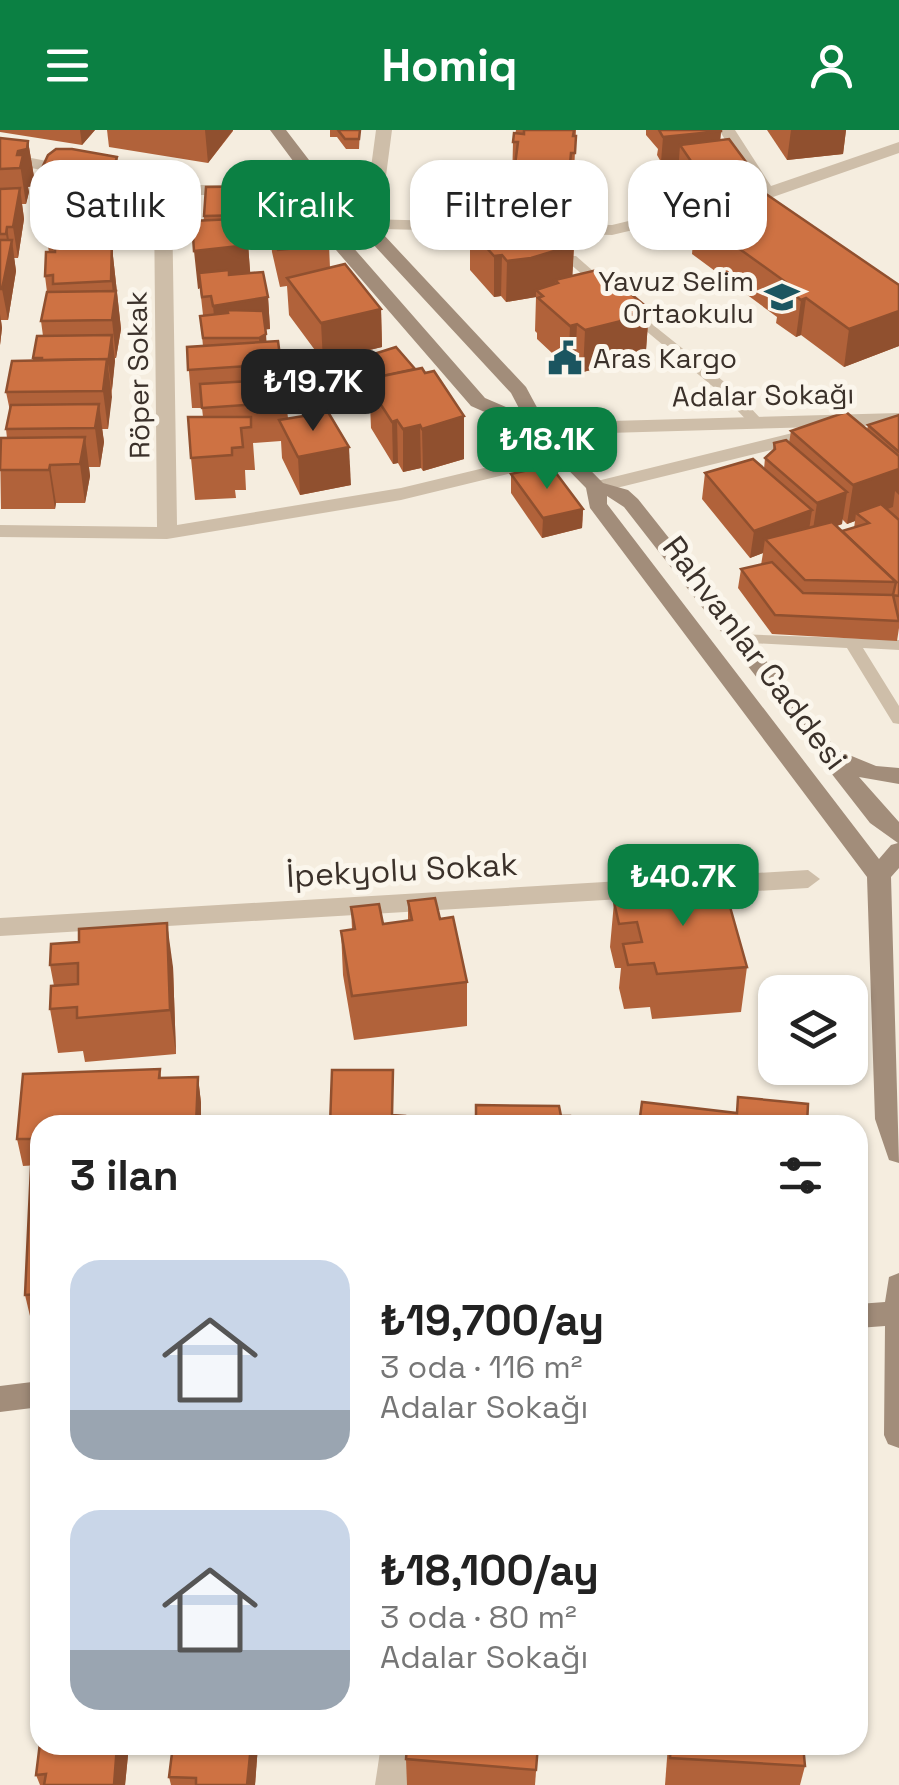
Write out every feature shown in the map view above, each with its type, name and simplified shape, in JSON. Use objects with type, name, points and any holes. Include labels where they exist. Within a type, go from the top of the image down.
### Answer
[{"type":"street","points":[[278,130],[300,160]]},
{"type":"street","points":[[380,160],[384,130]]},
{"type":"street","points":[[727,130],[768,193]]},
{"type":"street","points":[[390,225],[612,230],[768,193],[899,146]]},
{"type":"street","points":[[0,157],[30,163]]},
{"type":"street","name":"Röper Sokak","points":[[164,250],[167,533]]},
{"type":"street","points":[[345,250],[478,402],[539,428]]},
{"type":"street","points":[[389,250],[519,391],[539,428],[596,487]]},
{"type":"street","name":"Adalar Sokağı","points":[[539,428],[899,419]]},
{"type":"street","name":"Adalar Sokağı","points":[[596,487],[869,420]]},
{"type":"street","points":[[0,532],[167,533],[401,494],[567,454]]},
{"type":"street","name":"Rahvanlar Caddesi","points":[[880,876],[597,504],[596,487],[622,494],[631,503],[878,817],[899,834]]},
{"type":"street","name":"Rahvanlar Caddesi","points":[[829,755],[872,774],[899,776]]},
{"type":"street","points":[[899,851],[880,876],[888,1119],[899,1152]]},
{"type":"street","name":"İpekyolu Sokak","points":[[0,927],[808,879]]},
{"type":"street","points":[[868,1312],[898,1299],[899,1435]]},
{"type":"street","points":[[0,1399],[30,1395]]},
{"type":"street","points":[[392,1785],[396,1755]]},
{"type":"lane","points":[[572,259],[728,392],[756,422]]},
{"type":"lane","points":[[738,639],[899,645]]},
{"type":"lane","points":[[854,645],[899,719]]},
{"type":"building","points":[[338,130],[360,130],[359,139],[345,139]]},
{"type":"building","points":[[524,130],[574,130],[575,153],[571,153],[570,160],[516,160],[518,142],[513,142],[514,133],[524,134]]},
{"type":"building","points":[[659,130],[721,130],[721,131],[663,137]]},
{"type":"building","points":[[0,138],[28,141],[27,149],[18,151],[17,155],[23,155],[20,168],[0,169]]},
{"type":"building","points":[[729,139],[745,160],[690,160],[680,145]]},
{"type":"building","points":[[56,149],[72,149],[117,157],[46,160]]},
{"type":"building","points":[[206,187],[221,187],[221,216],[204,216]]},
{"type":"building","points":[[20,188],[13,227],[0,234],[0,189]]},
{"type":"building","points":[[767,195],[899,285],[899,311],[849,329],[781,285],[787,283],[741,250],[767,250]]},
{"type":"building","points":[[221,220],[221,248],[194,251],[201,250],[201,221]]},
{"type":"building","points":[[0,240],[12,240],[2,289],[0,289]]},
{"type":"building","points":[[112,250],[111,281],[53,284],[53,275],[45,276],[46,252]]},
{"type":"building","points":[[489,250],[557,250],[507,261],[502,255],[494,256]]},
{"type":"building","points":[[345,264],[381,309],[321,323],[287,278]]},
{"type":"building","points":[[601,269],[649,309],[633,314],[637,317],[585,330],[577,324],[570,326],[538,298],[543,296],[536,290],[558,283],[555,280]]},
{"type":"building","points":[[229,270],[229,275],[263,272],[268,297],[213,306],[211,296],[202,297],[199,273]]},
{"type":"building","points":[[116,291],[112,320],[41,321],[47,292]]},
{"type":"building","points":[[227,310],[263,311],[266,334],[259,338],[203,338],[200,316],[228,313]]},
{"type":"building","points":[[112,335],[108,364],[107,359],[33,358],[37,336]]},
{"type":"building","points":[[278,341],[281,364],[188,370],[187,347]]},
{"type":"building","points":[[396,347],[415,369],[373,378],[373,384],[350,388],[336,366]]},
{"type":"building","points":[[107,359],[103,391],[6,392],[12,361]]},
{"type":"building","points":[[422,368],[425,373],[434,371],[464,416],[422,429],[420,425],[403,429],[397,420],[392,422],[369,386],[377,384],[373,378]]},
{"type":"building","points":[[284,379],[287,402],[202,408],[200,384]]},
{"type":"building","points":[[99,404],[95,428],[6,429],[11,405]]},
{"type":"building","points":[[328,412],[349,447],[298,457],[279,420]]},
{"type":"building","points":[[846,412],[899,456],[899,469],[853,485],[791,431]]},
{"type":"building","points":[[899,415],[899,452],[868,425]]},
{"type":"building","points":[[188,417],[251,417],[251,427],[241,428],[243,447],[232,448],[232,455],[191,458]]},
{"type":"building","points":[[85,437],[80,464],[50,465],[49,470],[0,470],[1,438]]},
{"type":"building","points":[[786,440],[847,492],[817,503],[765,458],[775,449],[774,443]]},
{"type":"building","points":[[753,459],[812,510],[754,531],[705,473]]},
{"type":"building","points":[[550,465],[583,509],[543,518],[511,474]]},
{"type":"building","points":[[881,504],[899,520],[899,596],[893,595],[896,582],[842,531],[869,523],[856,513]]},
{"type":"building","points":[[832,522],[896,582],[805,580],[765,539]]},
{"type":"building","points":[[772,562],[803,593],[893,595],[899,621],[775,615],[741,569]]},
{"type":"building","points":[[723,882],[747,967],[657,974],[654,963],[628,965],[623,944],[642,942],[637,922],[619,924],[614,902],[639,900],[637,889]]},
{"type":"building","points":[[435,898],[440,919],[453,917],[467,982],[352,996],[341,931],[355,929],[351,907],[379,904],[383,924],[412,920],[408,901]]},
{"type":"building","points":[[167,923],[170,1010],[77,1018],[77,1007],[50,1009],[51,986],[78,984],[78,963],[50,965],[51,944],[79,942],[79,929]]},
{"type":"building","points":[[160,1069],[159,1078],[198,1077],[196,1115],[30,1115],[30,1139],[17,1139],[23,1074]]},
{"type":"building","points":[[332,1070],[393,1070],[392,1115],[330,1115]]},
{"type":"building","points":[[738,1097],[808,1104],[807,1115],[640,1115],[642,1102],[737,1113]]},
{"type":"building","points":[[476,1105],[559,1106],[561,1115],[476,1115]]},
{"type":"building","points":[[30,1188],[30,1295],[25,1295]]},
{"type":"building","points":[[38,1755],[116,1755],[114,1785],[44,1785],[46,1774],[36,1775]]},
{"type":"building","points":[[172,1755],[250,1755],[247,1785],[196,1785],[196,1778],[169,1777]]},
{"type":"building","points":[[406,1755],[537,1755],[536,1770],[406,1759]]},
{"type":"building","points":[[804,1755],[805,1766],[670,1758]]},
{"type":"place","name":"Yavuz Selim Ortaokulu","points":[[782,297]]},
{"type":"place","name":"Aras Kargo","points":[[565,358]]}]
